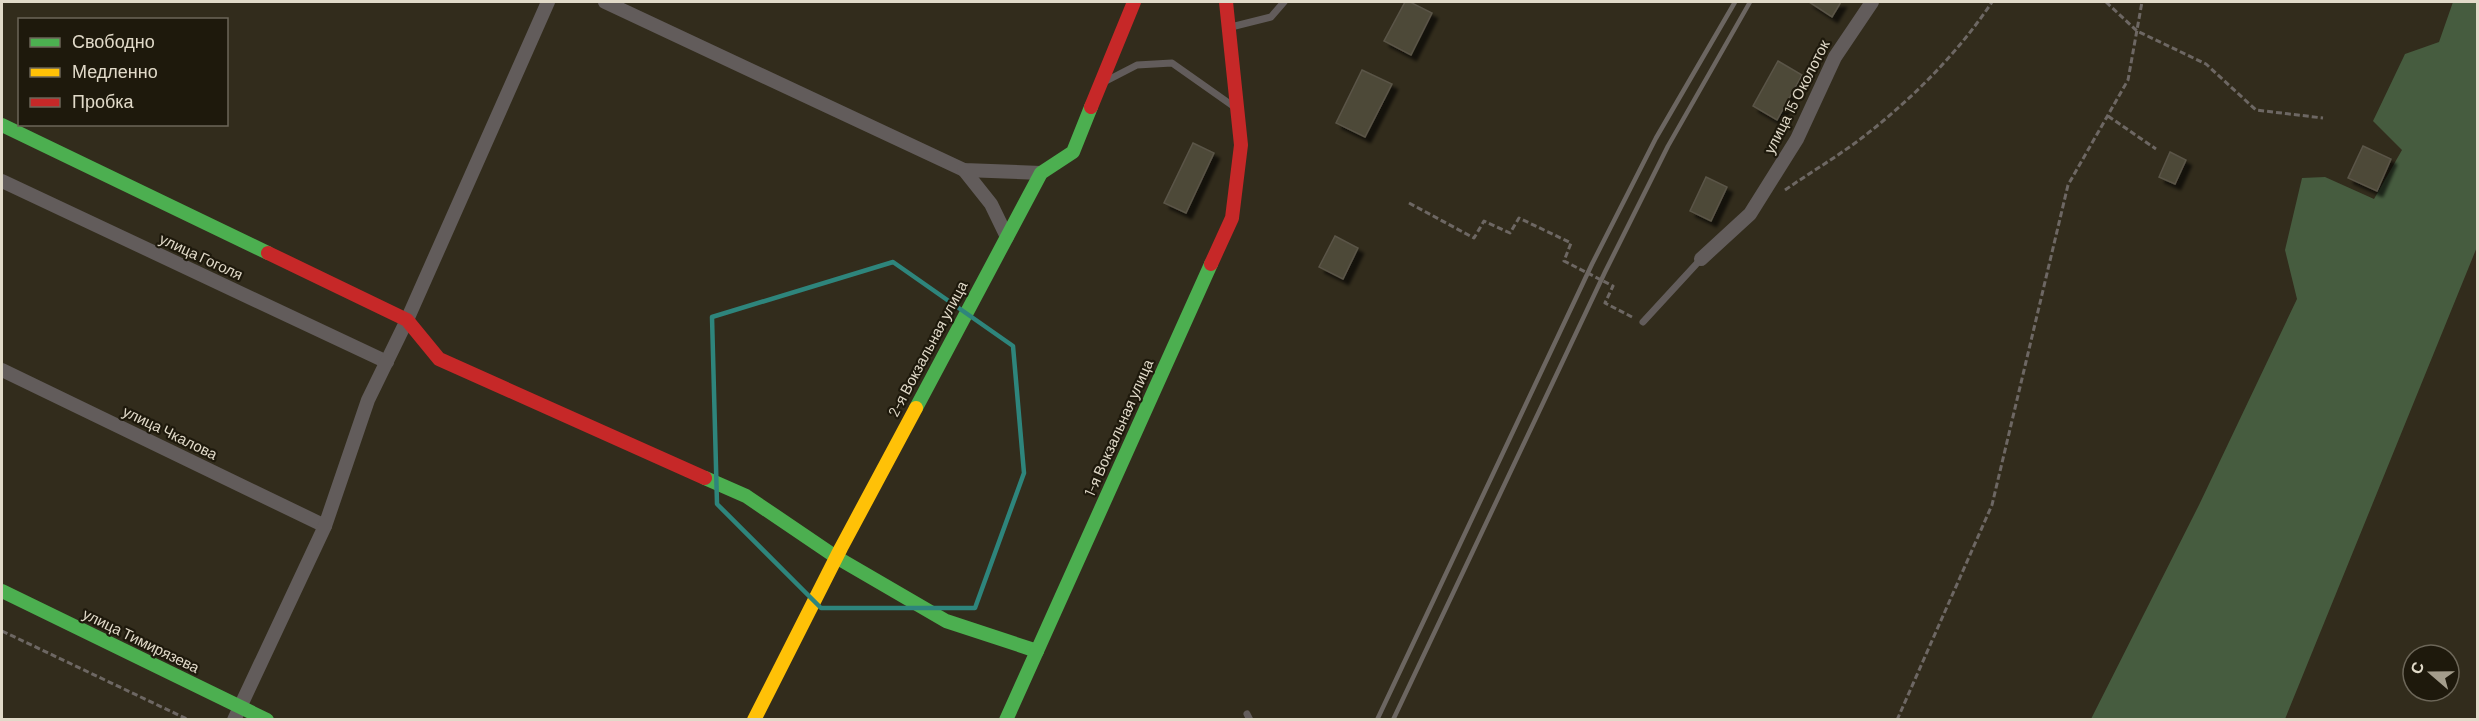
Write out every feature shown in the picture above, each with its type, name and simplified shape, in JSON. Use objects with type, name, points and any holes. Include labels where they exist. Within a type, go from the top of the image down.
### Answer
[{"type":"street","points":[[237,713],[325,526],[368,400],[407,320],[548,2]]},
{"type":"street","points":[[605,2],[964,170],[1041,173]]},
{"type":"street","name":"2-я Вокзальная улица","points":[[754,720],[836,557],[1041,173],[1073,152],[1134,2]]},
{"type":"street","name":"1-я Вокзальная улица","points":[[1006,720],[1232,218],[1241,145],[1226,2]]},
{"type":"street","name":"улица 15 Околоток","points":[[1701,259],[1750,214],[1797,139],[1835,57],[1872,2]]},
{"type":"street","points":[[2,125],[407,320],[439,358],[746,496],[836,557],[946,621],[1037,651]]},
{"type":"street","points":[[964,170],[991,204],[1007,237]]},
{"type":"street","name":"улица Гоголя","points":[[2,181],[387,363]]},
{"type":"street","name":"улица Чкалова","points":[[2,370],[325,526]]},
{"type":"street","name":"улица Тимирязева","points":[[2,591],[237,713],[267,720]]},
{"type":"lane","points":[[1229,27],[1271,17],[1284,2]]},
{"type":"lane","points":[[1101,84],[1137,65],[1172,63],[1237,108]]},
{"type":"lane","points":[[1643,322],[1701,259]]},
{"type":"path","points":[[1778,195],[1871,131],[1910,97],[1970,34],[1992,2]]},
{"type":"path","points":[[2106,2],[2137,31],[2206,64],[2256,110],[2323,118]]},
{"type":"path","points":[[1897,720],[1992,505],[2068,185],[2128,80],[2142,2]]},
{"type":"path","points":[[2108,116],[2156,149]]},
{"type":"path","points":[[1409,203],[1474,238],[1484,221],[1510,233],[1519,218],[1571,243],[1564,261],[1614,286],[1605,303],[1643,322]]},
{"type":"path","points":[[2,631],[189,720]]},
{"type":"highlighted area","points":[[893,262],[1013,346],[1024,473],[975,608],[821,608],[717,504],[712,317]]},
{"type":"green space","points":[[2453,2],[2477,2],[2477,247],[2285,719],[2091,719],[2199,505],[2297,299],[2285,250],[2302,178],[2325,177],[2374,199],[2402,150],[2373,121],[2405,54],[2439,42]]},
{"type":"building","points":[[1405,2],[1410,2],[1432,13],[1411,55],[1384,41]]},
{"type":"building","points":[[1809,2],[1841,2],[1832,17]]},
{"type":"building","points":[[1778,61],[1802,75],[1777,120],[1753,106]]},
{"type":"building","points":[[1362,70],[1392,84],[1365,137],[1336,123]]},
{"type":"building","points":[[1193,143],[1214,153],[1186,213],[1164,203]]},
{"type":"building","points":[[2363,146],[2391,159],[2377,191],[2348,178]]},
{"type":"building","points":[[2170,152],[2186,160],[2175,184],[2159,177]]},
{"type":"building","points":[[1706,177],[1727,187],[1711,221],[1690,211]]},
{"type":"building","points":[[1335,236],[1358,248],[1343,279],[1319,267]]},
{"type":"railway","points":[[1377,720],[1592,264],[1656,138],[1735,2]]},
{"type":"railway","points":[[1393,720],[1605,272],[1668,146],[1750,2]]},
{"type":"traffic: fast","points":[[916,408],[1041,173],[1073,152],[1091,107]]},
{"type":"traffic: fast","points":[[2,125],[268,253]]},
{"type":"traffic: fast","points":[[1006,720],[1211,264]]},
{"type":"traffic: fast","points":[[705,478],[746,496],[836,557],[946,621],[1037,651]]},
{"type":"traffic: fast","points":[[2,591],[267,720]]},
{"type":"traffic: slow","points":[[754,720],[841,548],[916,408]]},
{"type":"traffic: jam","points":[[1091,107],[1134,2]]},
{"type":"traffic: jam","points":[[1211,264],[1232,218],[1241,145],[1226,2]]},
{"type":"traffic: jam","points":[[268,253],[407,320],[439,359],[705,478]]}]
